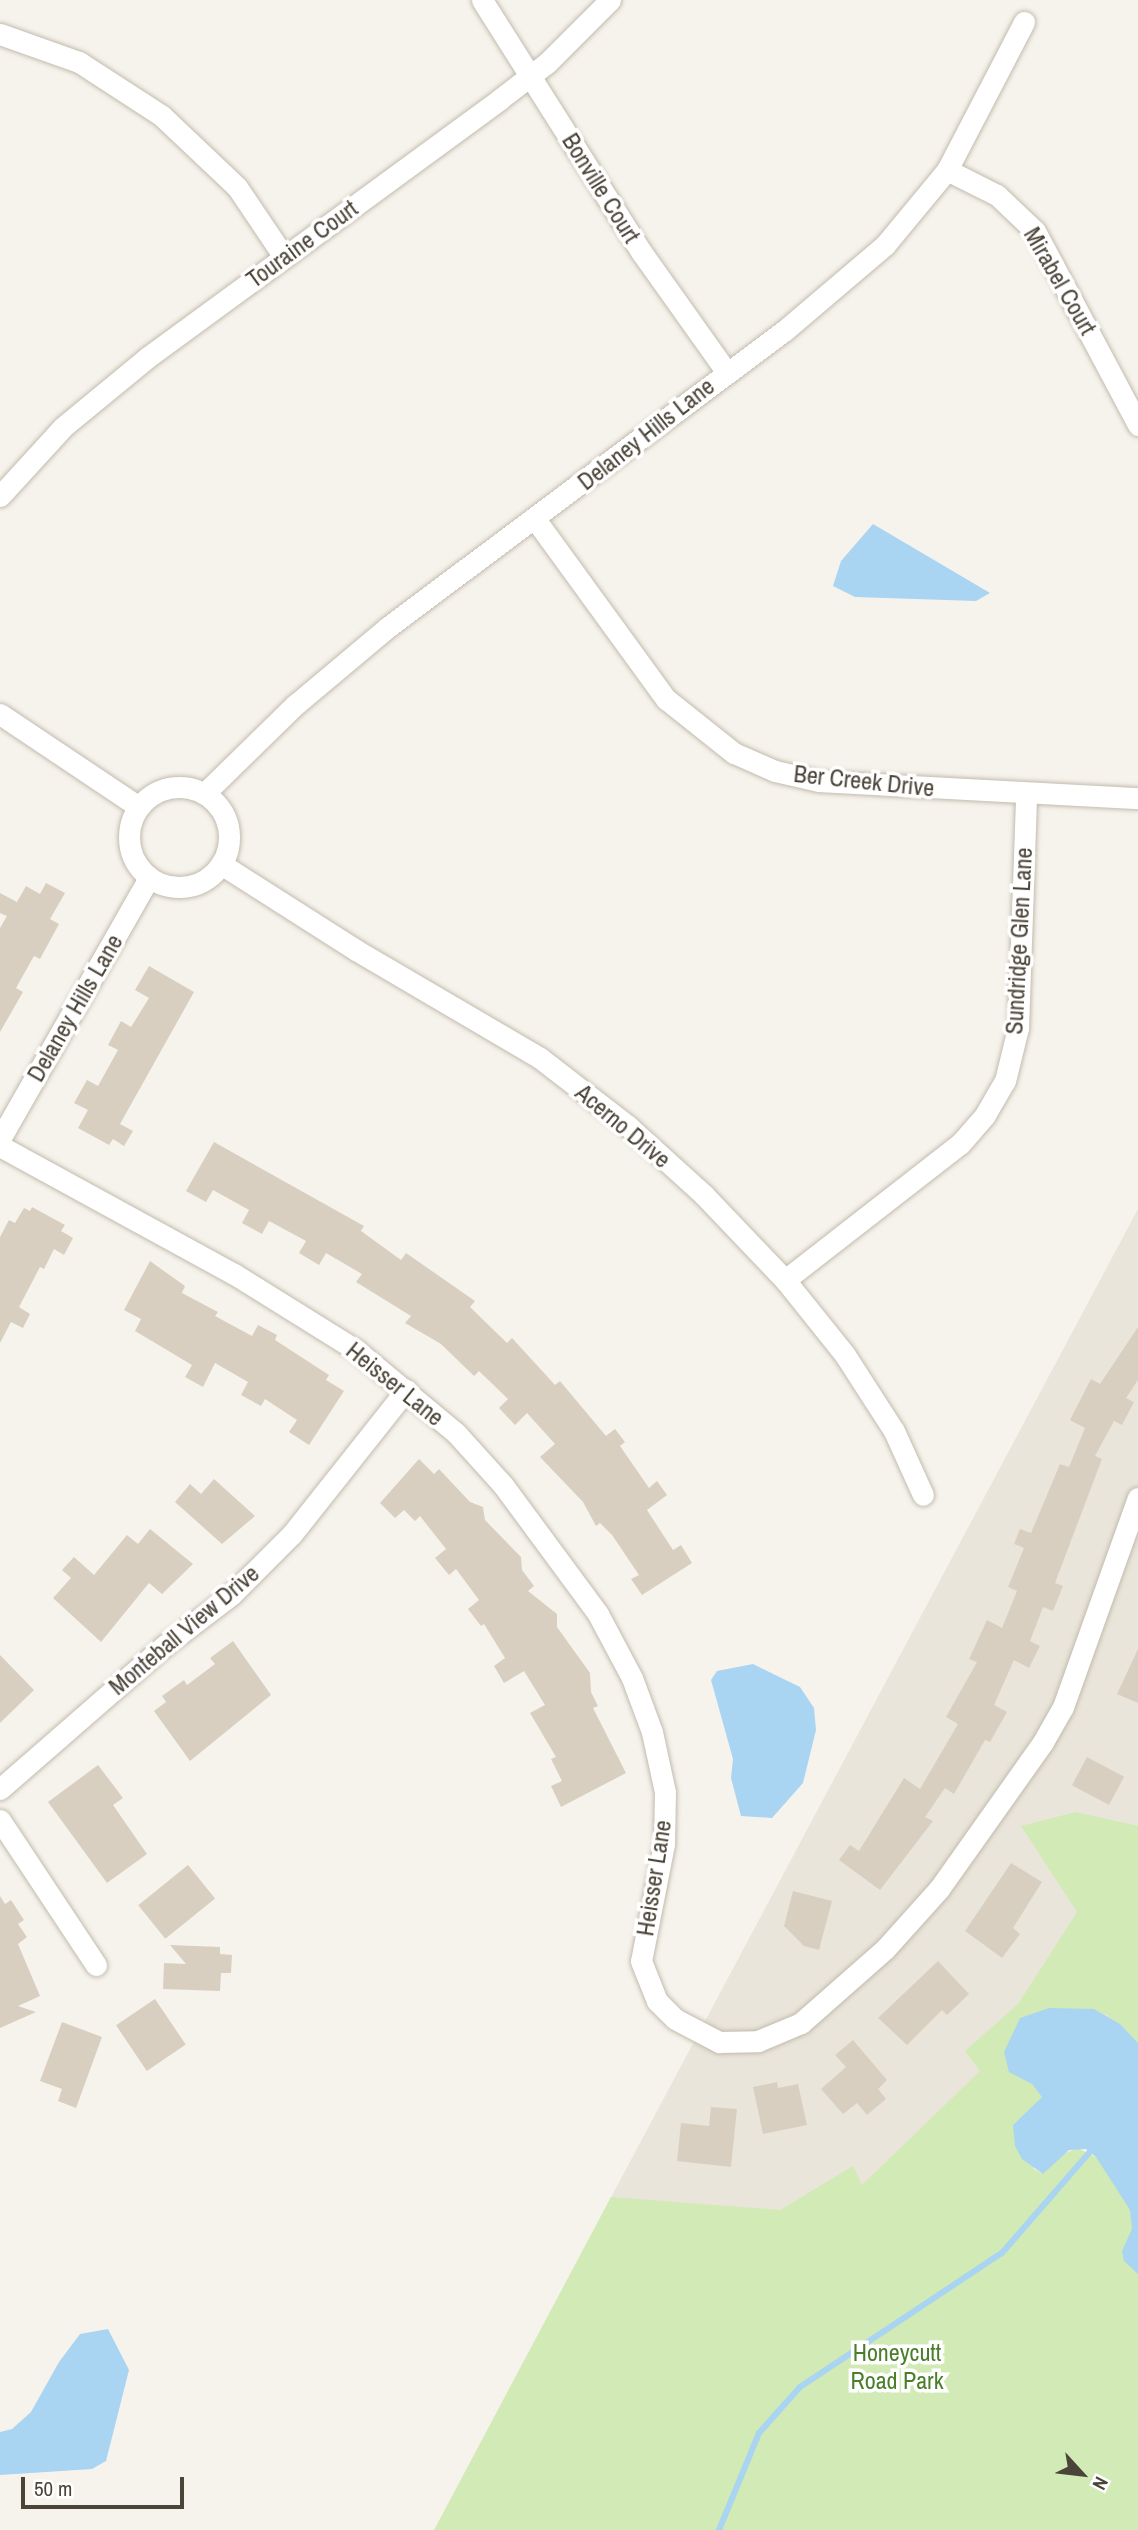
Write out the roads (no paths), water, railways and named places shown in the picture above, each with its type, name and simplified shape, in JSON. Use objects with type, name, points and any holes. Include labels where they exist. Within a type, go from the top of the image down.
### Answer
[{"type":"street","name":"Bonville Court","points":[[482,0],[642,253],[726,371]]},
{"type":"street","name":"Touraine Court","points":[[0,496],[63,427],[148,357],[531,76],[610,0]]},
{"type":"street","name":"Delaney Hills Lane","points":[[205,793],[295,705],[388,627],[535,519],[726,371],[784,331],[885,245],[947,170],[1024,22]]},
{"type":"street","points":[[0,34],[79,62],[162,117],[237,187],[284,257]]},
{"type":"street","name":"Mirabel Court","points":[[947,170],[997,195],[1035,231],[1138,425]]},
{"type":"street","name":"Ber Creek Drive","points":[[535,519],[666,699],[734,753],[775,771],[819,781],[1026,795],[1138,798]]},
{"type":"street","points":[[0,714],[139,807]]},
{"type":"street","points":[[173,786],[205,793],[227,819],[230,837],[221,864],[192,886],[177,888],[149,878],[132,855],[129,841],[139,807],[158,790],[173,786]]},
{"type":"street","name":"Sundridge Glen Lane","points":[[785,1280],[960,1144],[1005,1081],[1018,1028],[1026,795]]},
{"type":"street","name":"Acerno Drive","points":[[221,864],[356,950],[540,1058],[656,1152],[785,1280],[859,1377],[894,1431],[923,1495]]},
{"type":"street","name":"Delaney Hills Lane","points":[[0,1139],[149,878]]},
{"type":"street","name":"Heisser Lane","points":[[0,1146],[297,1311],[406,1390],[456,1433],[543,1536],[598,1614],[632,1678],[652,1732],[666,1792],[664,1843],[641,1961],[657,2001],[675,2019],[719,2042],[758,2041],[801,2023],[886,1948],[939,1889],[1043,1742],[1063,1707],[1138,1498]]},
{"type":"street","name":"Monteball View Drive","points":[[0,1789],[143,1664],[231,1595],[292,1534],[406,1390]]},
{"type":"street","points":[[0,1821],[96,1965]]},
{"type":"water","points":[[873,524],[990,593],[976,601],[855,597],[833,586],[841,561]]},
{"type":"water","points":[[753,1664],[800,1687],[814,1708],[816,1730],[803,1783],[772,1818],[741,1816],[731,1778],[733,1759],[711,1680],[717,1671]]},
{"type":"water","points":[[1049,2008],[1094,2009],[1120,2024],[1138,2043],[1138,2274],[1124,2261],[1122,2251],[1132,2229],[1130,2210],[1096,2157],[1086,2149],[1069,2150],[1043,2174],[1022,2159],[1015,2146],[1013,2125],[1042,2097],[1032,2084],[1009,2072],[1004,2052],[1020,2018]]},
{"type":"water","points":[[108,2329],[129,2370],[106,2461],[92,2469],[0,2475],[0,2432],[12,2429],[31,2412],[59,2362],[80,2334]]},
{"type":"waterway","points":[[719,2530],[759,2433],[800,2387],[1002,2253],[1095,2146]]},
{"type":"park label","name":"Honeycutt Road Park","points":[[897,2367]]}]
